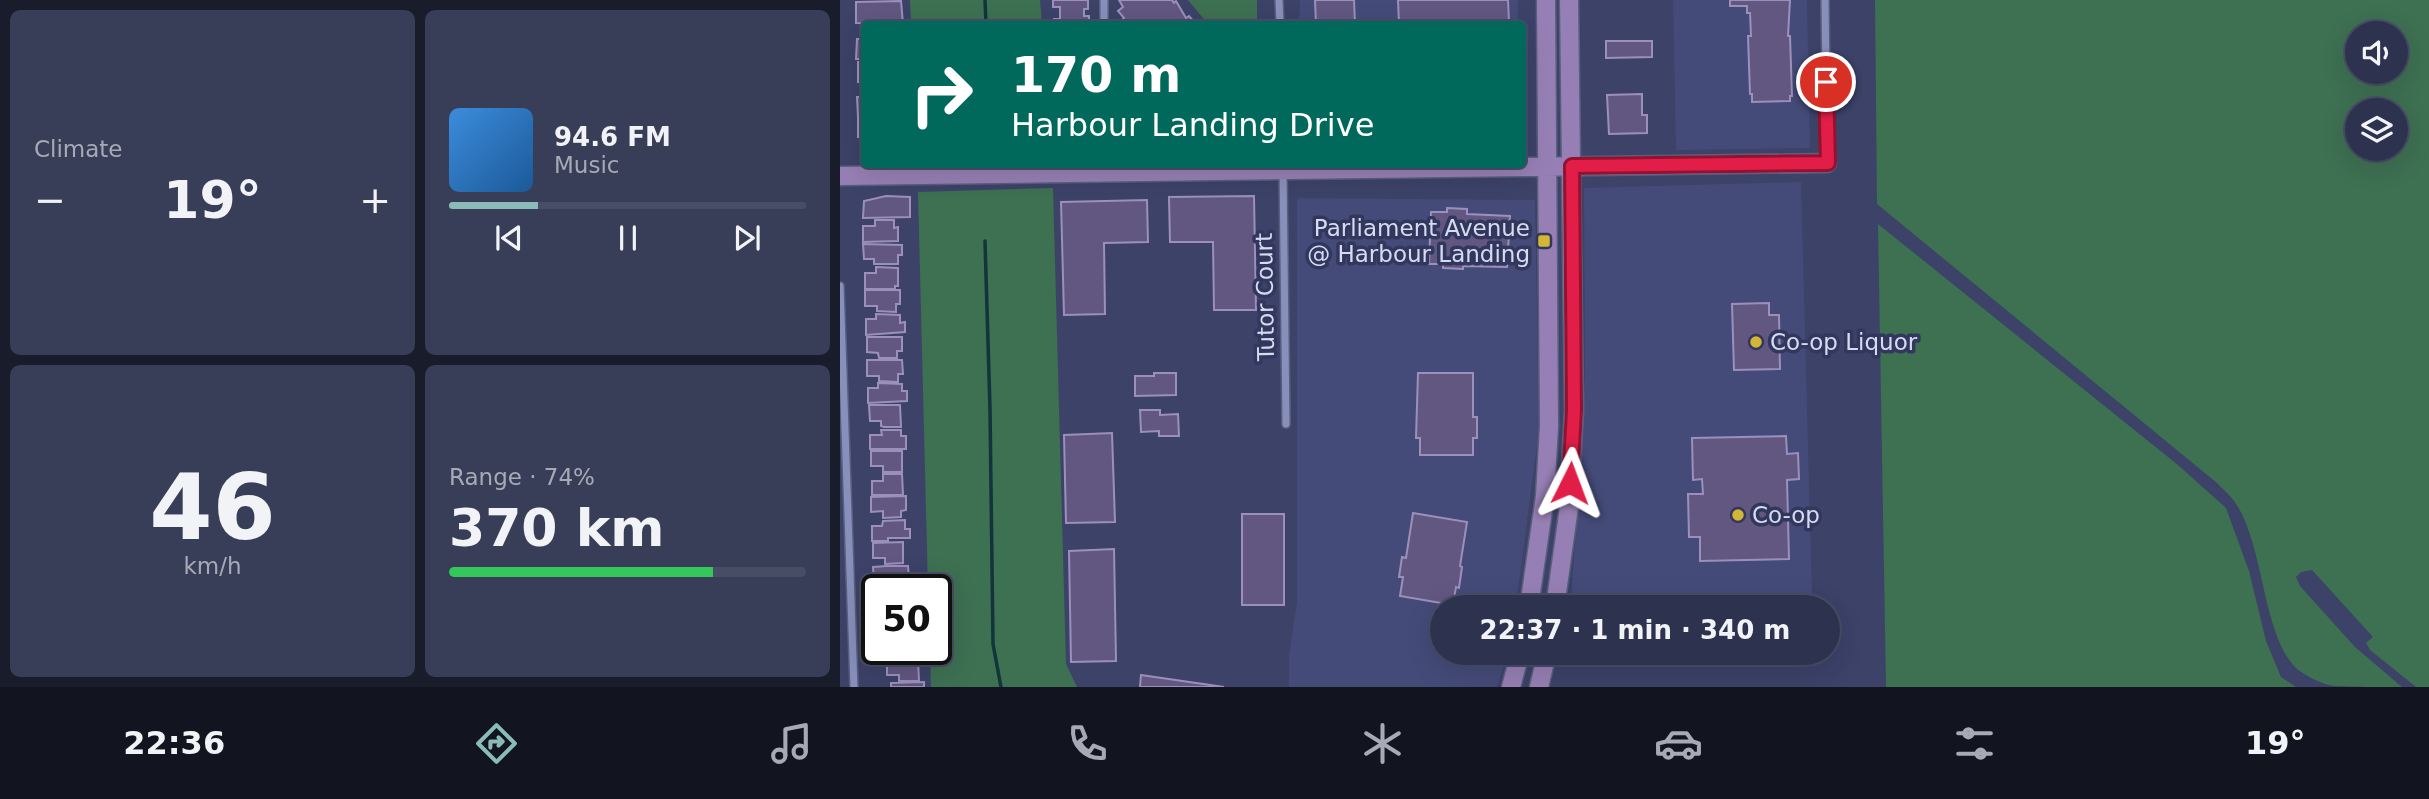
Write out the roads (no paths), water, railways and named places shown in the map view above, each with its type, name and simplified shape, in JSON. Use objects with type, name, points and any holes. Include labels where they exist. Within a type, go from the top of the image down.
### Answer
[{"type":"main road","points":[[1531,595],[1543,509],[1549,426],[1546,0]]},
{"type":"main road","points":[[1557,595],[1569,507],[1574,410],[1569,0]]},
{"type":"main road","points":[[1526,166],[1828,163]]},
{"type":"main road","points":[[840,176],[1105,168]]},
{"type":"main road","points":[[1511,687],[1517,665]]},
{"type":"main road","points":[[1538,687],[1543,665]]},
{"type":"street","points":[[1104,0],[1104,21]]},
{"type":"street","points":[[1279,0],[1280,21]]},
{"type":"street","points":[[1825,0],[1828,163]]},
{"type":"street","name":"Tutor Court","points":[[1283,168],[1286,424]]},
{"type":"street","points":[[840,286],[854,687]]},
{"type":"waterway","points":[[985,0],[986,21]]},
{"type":"waterway","points":[[985,241],[993,644],[1001,687]]},
{"type":"place","name":"Parliament Avenue @ Harbour Landing","points":[[1544,241]]},
{"type":"place","name":"Co-op Liquor","points":[[1756,342]]},
{"type":"place","name":"Co-op","points":[[1738,515]]}]
